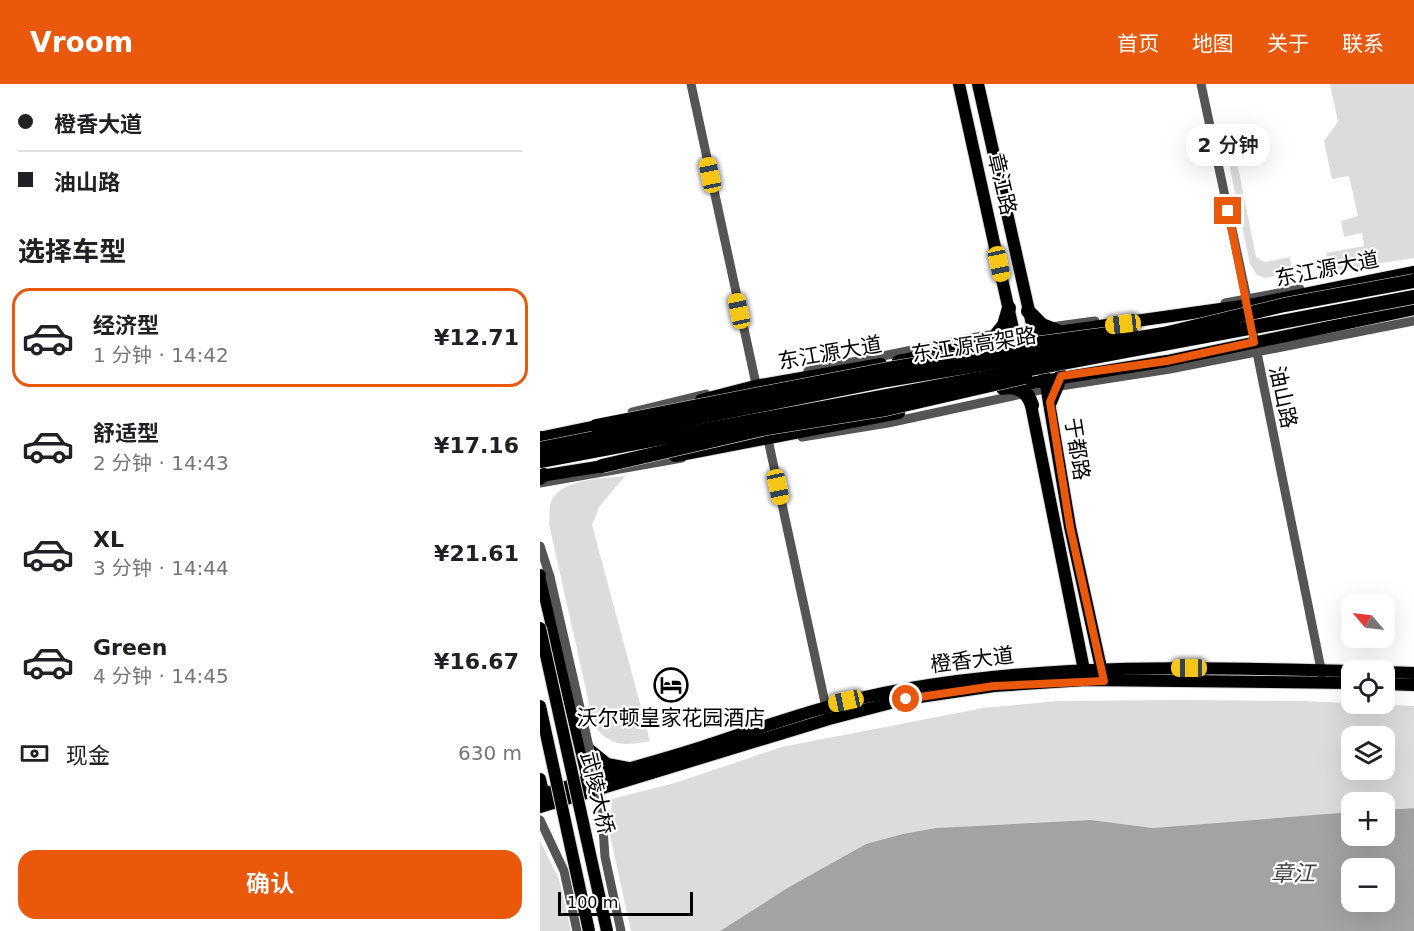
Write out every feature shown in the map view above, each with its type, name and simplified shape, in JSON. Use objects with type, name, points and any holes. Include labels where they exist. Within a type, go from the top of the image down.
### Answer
[{"type":"highway","name":"东江源高架路","points":[[540,449],[887,380],[1164,334],[1284,305],[1414,282]]},
{"type":"highway","name":"东江源高架路","points":[[540,461],[1414,297]]},
{"type":"highway","points":[[596,426],[888,369],[1284,305]]},
{"type":"highway","points":[[993,337],[1009,309]]},
{"type":"highway","points":[[1028,311],[1046,330]]},
{"type":"highway","points":[[602,466],[767,428],[886,409],[1047,372],[1167,353],[1291,320]]},
{"type":"main road","name":"章江路","points":[[959,84],[1015,335],[1021,393],[1085,674]]},
{"type":"main road","points":[[978,84],[1028,311]]},
{"type":"main road","name":"东江源大道","points":[[540,435],[596,426],[754,384],[993,337],[1248,302],[1414,270]]},
{"type":"main road","points":[[542,480],[602,466],[768,440],[884,416],[1053,387],[1167,361],[1255,346],[1414,309]]},
{"type":"main road","name":"于都路","points":[[1046,330],[1070,527],[1103,675]]},
{"type":"main road","points":[[545,576],[589,786]]},
{"type":"main road","name":"武陵大桥","points":[[540,628],[607,931]]},
{"type":"main road","points":[[1395,672],[1414,673]]},
{"type":"main road","name":"橙香大道","points":[[1322,677],[1341,673]]},
{"type":"main road","name":"橙香大道","points":[[589,786],[641,766],[826,705],[904,689],[981,677],[1085,674],[1322,677],[1341,681]]},
{"type":"main road","name":"橙香大道","points":[[542,800],[906,699],[1085,674]]},
{"type":"main road","points":[[1395,684],[1414,685]]},
{"type":"main road","name":"武陵大桥","points":[[540,706],[589,931]]},
{"type":"main road","points":[[578,733],[586,748],[607,764],[624,768],[641,766]]},
{"type":"main road","points":[[540,779],[542,800]]},
{"type":"street","points":[[691,84],[828,719]]},
{"type":"street","name":"油山路","points":[[1200,84],[1248,302],[1322,677]]},
{"type":"street","points":[[1255,346],[1414,321]]},
{"type":"street","points":[[540,435],[754,384]]},
{"type":"street","points":[[542,480],[768,440]]},
{"type":"street","points":[[540,546],[545,576],[601,799],[605,857],[621,931]]},
{"type":"street","points":[[540,820],[564,871],[577,931]]},
{"type":"shaded area","points":[[1330,84],[1414,84],[1414,258],[1330,271],[1326,253],[1364,246],[1362,233],[1344,237],[1341,221],[1358,216],[1349,176],[1332,179],[1324,141],[1338,122]]},
{"type":"shaded area","points":[[1236,157],[1256,257],[1265,262],[1290,257],[1292,271],[1266,278],[1257,275],[1250,264],[1228,159]]},
{"type":"shaded area","points":[[625,476],[599,507],[592,525],[650,741],[633,744],[613,741],[594,726],[549,524],[550,505],[554,496],[561,490],[593,479]]},
{"type":"shaded area","points":[[1058,701],[1303,701],[1341,703],[1341,714],[1395,714],[1395,705],[1414,706],[1414,808],[1395,809],[1395,792],[1341,792],[1341,813],[1153,828],[1091,820],[936,828],[866,844],[789,887],[720,931],[631,931],[610,835],[612,799],[675,783],[782,747],[983,708]]},
{"type":"shaded area","points":[[540,841],[559,879],[571,931],[540,931]]},
{"type":"water","name":"章江","points":[[1414,808],[1414,931],[720,931],[789,887],[866,844],[903,834],[936,828],[1091,820],[1153,828],[1341,813],[1341,846],[1395,846],[1395,809]]},
{"type":"place","name":"沃尔顿皇家花园酒店","points":[[671,685]]},
{"type":"route","points":[[906,699],[994,686],[1086,680],[1104,681],[1070,527],[1050,402],[1051,396],[1061,376],[1167,361],[1254,342],[1249,305],[1228,211]]}]
